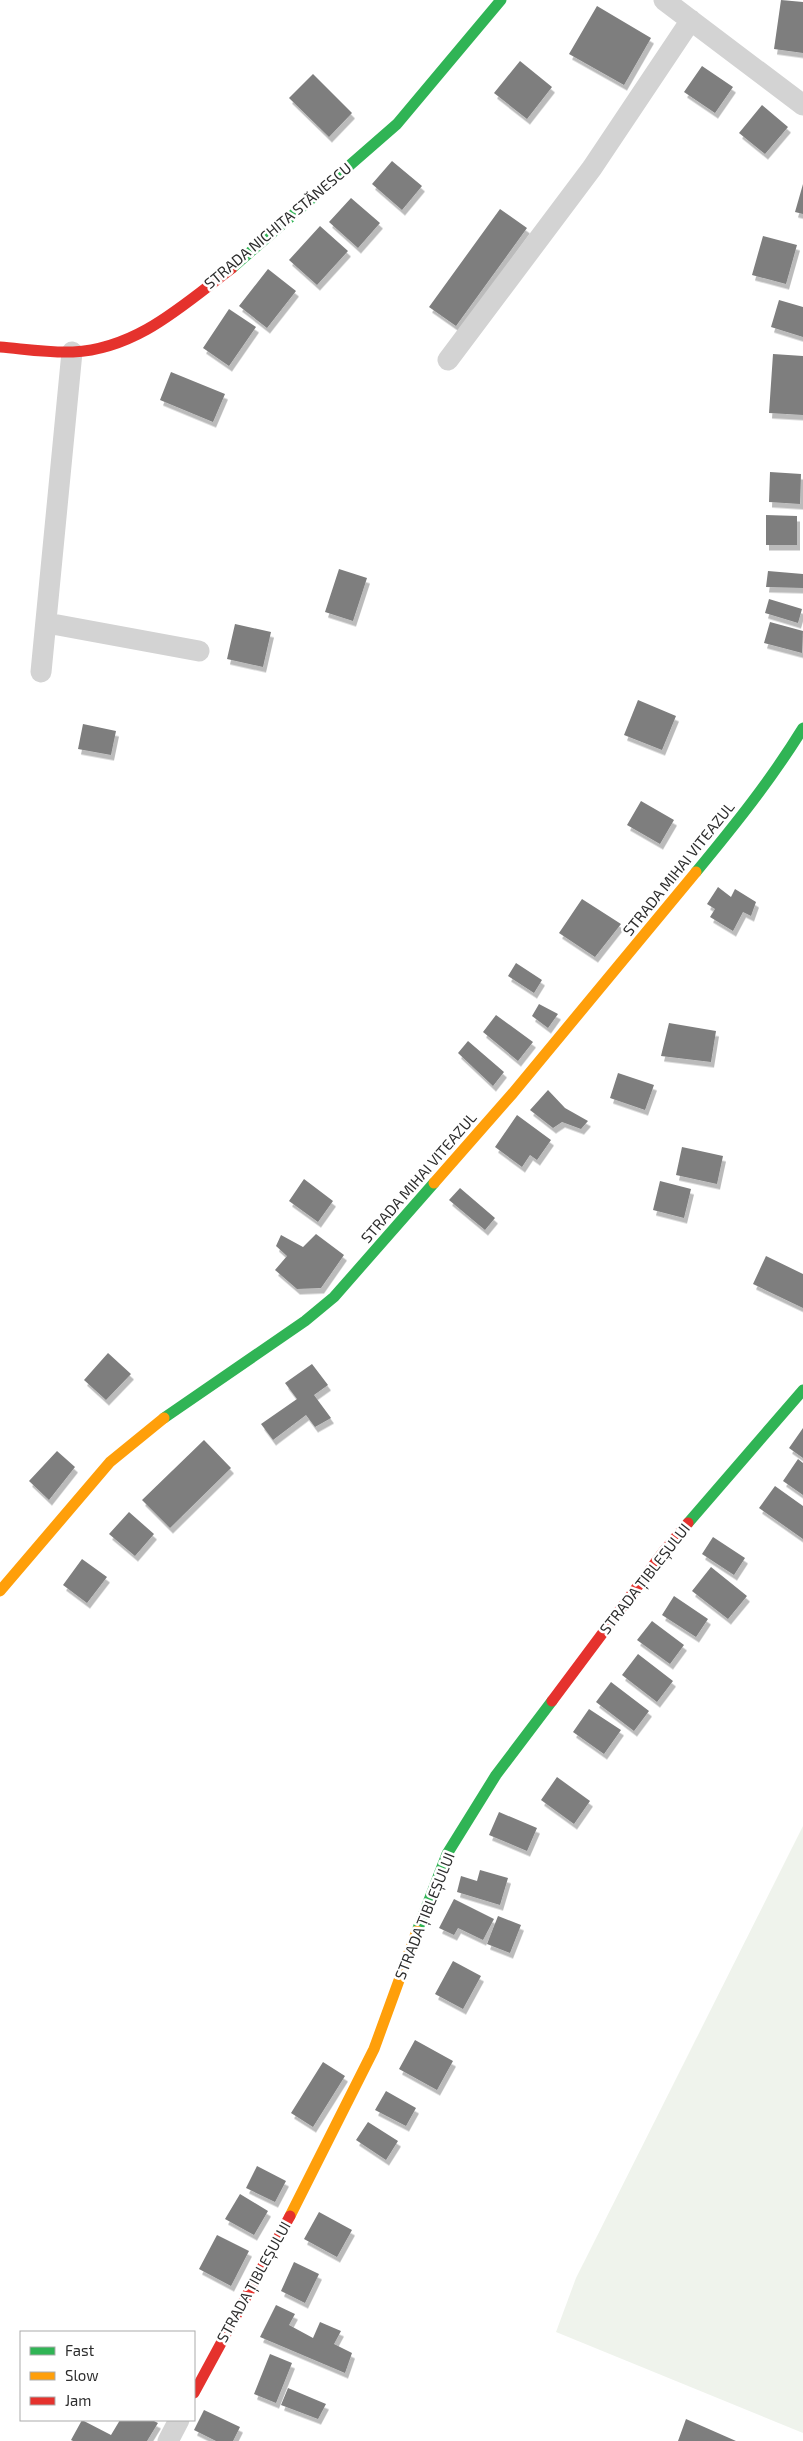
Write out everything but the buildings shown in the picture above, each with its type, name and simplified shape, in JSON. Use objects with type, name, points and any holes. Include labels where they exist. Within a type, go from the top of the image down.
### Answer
[{"type":"street","name":"STRADA NICHITA STĂNESCU","points":[[0,347],[72,352],[105,348],[132,339],[156,325],[234,267],[396,124],[501,0]]},
{"type":"street","points":[[664,0],[803,105]]},
{"type":"street","points":[[448,360],[592,168],[691,20]]},
{"type":"street","points":[[41,672],[72,352]]},
{"type":"street","points":[[47,623],[199,651]]},
{"type":"street","name":"STRADA MIHAI VITEAZUL","points":[[0,1590],[110,1462],[151,1427],[305,1321],[334,1297],[514,1093],[734,826],[781,764],[803,728]]},
{"type":"street","name":"STRADA ȚIBLEȘULUI","points":[[195,2390],[308,2183],[374,2049],[427,1902],[447,1854],[496,1775],[658,1559],[803,1390]]},
{"type":"street","points":[[168,2441],[179,2421]]},
{"type":"shaded area","points":[[803,1826],[803,2433],[556,2332],[576,2278]]},
{"type":"traffic: fast","points":[[232,268],[397,124],[501,0]]},
{"type":"traffic: fast","points":[[696,872],[765,784],[803,728]]},
{"type":"traffic: fast","points":[[164,1418],[305,1321],[334,1297],[434,1183]]},
{"type":"traffic: fast","points":[[688,1523],[803,1390]]},
{"type":"traffic: fast","points":[[417,1931],[447,1854],[496,1775],[552,1701]]},
{"type":"traffic: slow","points":[[434,1183],[513,1093],[696,872]]},
{"type":"traffic: slow","points":[[0,1591],[110,1462],[164,1418]]},
{"type":"traffic: slow","points":[[290,2216],[374,2049],[417,1931]]},
{"type":"traffic: jam","points":[[0,347],[73,352],[96,349],[118,343],[158,323],[232,268]]},
{"type":"traffic: jam","points":[[552,1701],[664,1551],[688,1523]]},
{"type":"traffic: jam","points":[[195,2391],[290,2216]]}]
